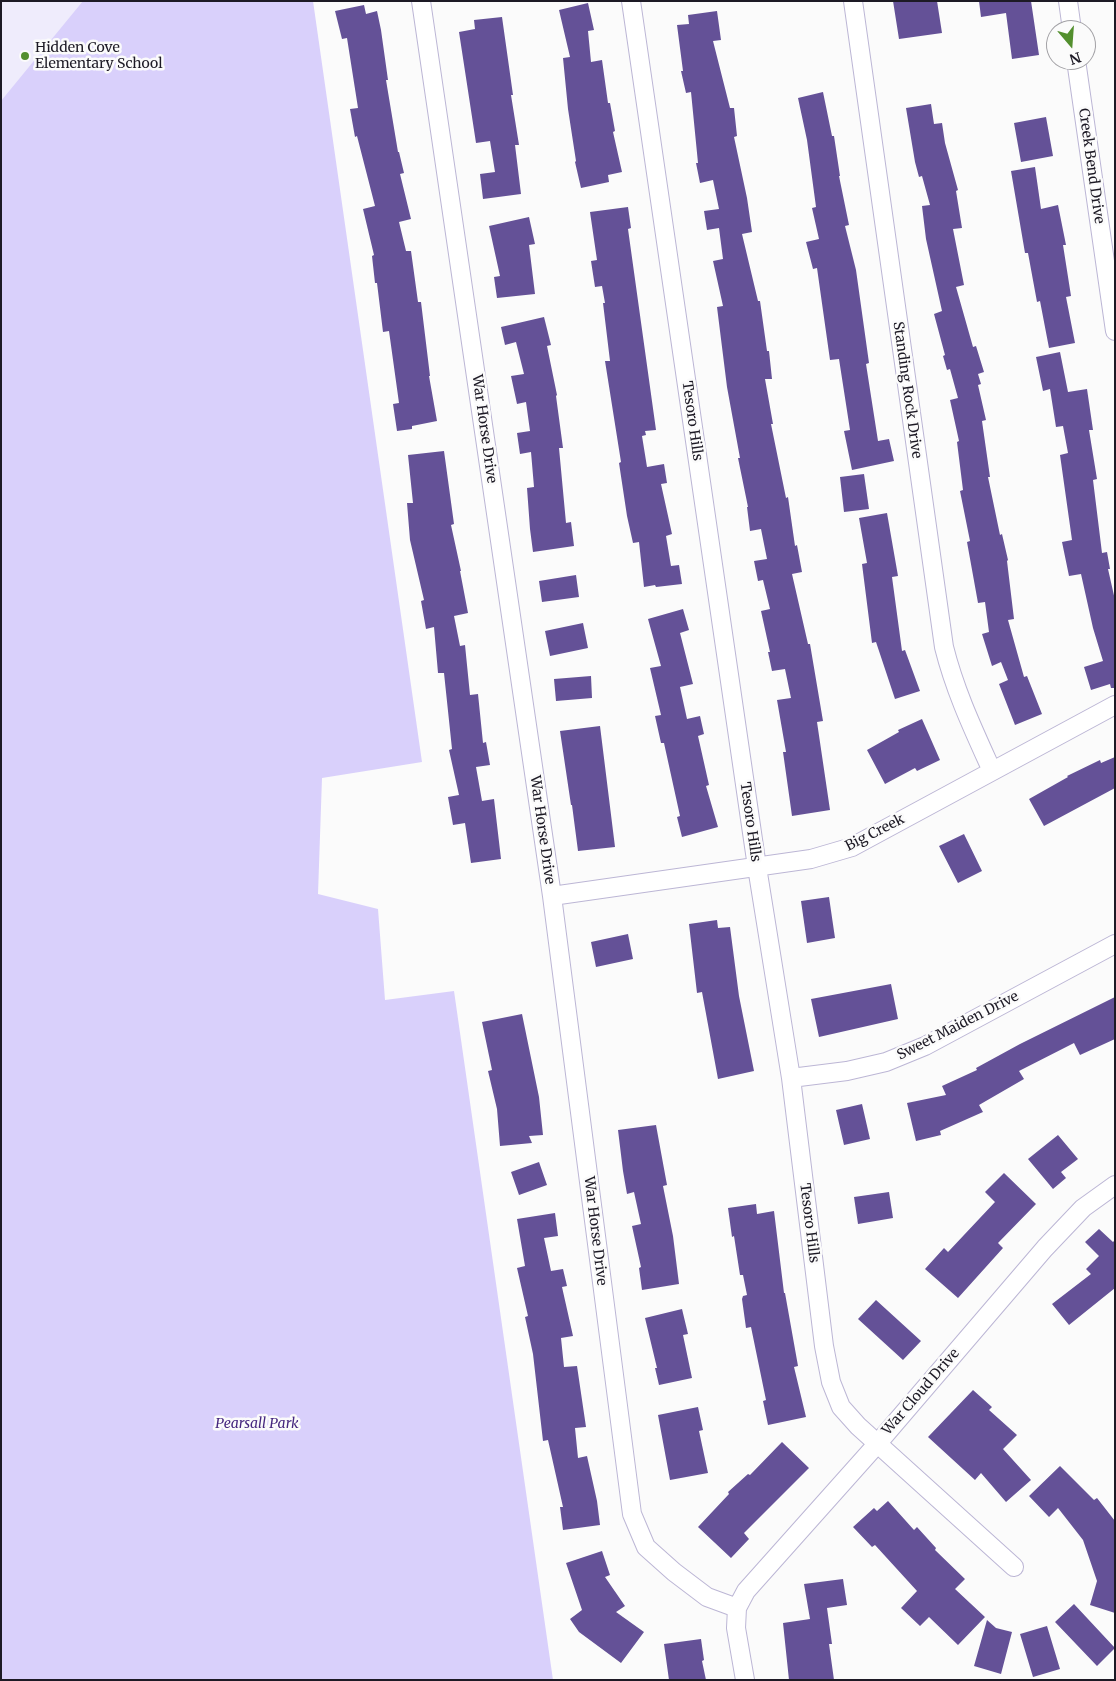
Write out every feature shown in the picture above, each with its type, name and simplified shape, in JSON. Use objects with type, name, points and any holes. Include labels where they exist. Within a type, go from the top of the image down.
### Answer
[{"type":"street","name":"War Horse Drive","points":[[421,1],[552,896],[632,1514],[646,1547],[674,1572],[707,1597],[737,1608]]},
{"type":"street","name":"Tesoro Hills","points":[[631,1],[757,866],[791,1078],[824,1346],[831,1382],[841,1407],[858,1426],[1014,1568]]},
{"type":"street","name":"Standing Rock Drive","points":[[853,1],[944,646],[952,679],[963,709],[992,771]]},
{"type":"street","points":[[1068,1],[1071,20]]},
{"type":"street","name":"Creek Bend Drive","points":[[1077,70],[1115,331]]},
{"type":"street","name":"Big Creek","points":[[552,896],[811,859],[852,847],[1115,705]]},
{"type":"street","name":"Sweet Maiden Drive","points":[[791,1078],[847,1071],[886,1062],[925,1046],[1115,944]]},
{"type":"street","name":"War Cloud Drive","points":[[737,1608],[746,1591],[878,1443],[1045,1248],[1083,1208],[1115,1185]]},
{"type":"street","points":[[737,1608],[736,1628],[744,1680]]},
{"type":"shaded area","name":"Hidden Cove Elementary School","points":[[1,1],[95,1],[1,111]]},
{"type":"green space","name":"Pearsall Park","points":[[83,1],[313,1],[422,762],[322,778],[318,894],[378,909],[385,1000],[454,991],[553,1680],[1,1680],[1,101]]},
{"type":"building","points":[[893,1],[937,1],[942,33],[899,39]]},
{"type":"building","points":[[979,1],[1031,1],[1039,55],[1012,59],[1006,13],[981,17]]},
{"type":"building","points":[[588,3],[594,30],[588,31],[591,62],[602,60],[608,103],[610,103],[615,131],[613,132],[622,172],[608,175],[609,182],[581,188],[575,162],[563,58],[570,57],[559,10]]},
{"type":"building","points":[[364,5],[366,14],[377,11],[381,30],[388,80],[386,80],[398,152],[404,173],[400,174],[411,219],[399,222],[406,251],[411,251],[418,302],[421,302],[429,376],[437,421],[412,426],[412,429],[397,431],[393,404],[399,403],[389,331],[383,332],[377,283],[375,283],[372,256],[374,255],[363,209],[375,206],[357,136],[355,137],[350,109],[358,108],[347,38],[342,39],[335,11]]},
{"type":"building","points":[[717,11],[721,40],[713,41],[730,108],[734,108],[737,136],[734,137],[752,232],[742,234],[758,301],[760,301],[767,351],[769,351],[772,379],[765,379],[773,424],[771,424],[786,498],[788,497],[795,546],[797,545],[802,572],[792,574],[808,644],[810,644],[823,721],[817,722],[830,810],[792,816],[783,752],[786,752],[777,700],[791,698],[785,669],[772,671],[768,652],[770,652],[761,611],[770,609],[763,580],[758,581],[754,561],[767,559],[761,529],[750,531],[748,507],[727,387],[717,307],[723,306],[713,261],[723,259],[719,228],[707,230],[704,211],[719,209],[713,180],[700,183],[696,163],[698,163],[691,92],[686,93],[681,71],[683,71],[677,25],[689,24],[688,15]]},
{"type":"building","points":[[502,17],[519,145],[515,145],[521,194],[483,199],[480,174],[495,172],[490,141],[476,143],[459,32],[475,29],[474,20]]},
{"type":"building","points":[[823,92],[832,136],[834,136],[839,176],[849,225],[845,226],[856,270],[869,363],[866,364],[878,441],[889,439],[894,461],[852,470],[844,431],[850,430],[839,359],[830,360],[817,268],[813,269],[806,242],[819,239],[812,208],[816,207],[807,140],[798,98]]},
{"type":"building","points":[[931,104],[934,124],[942,123],[945,143],[958,190],[956,191],[962,228],[953,229],[964,285],[956,287],[973,347],[976,346],[984,372],[978,374],[981,384],[978,385],[986,420],[982,421],[990,477],[988,477],[1000,535],[1002,534],[1008,560],[1014,619],[1008,620],[1024,677],[1027,676],[1042,714],[1015,725],[999,684],[1008,680],[1001,662],[992,666],[982,634],[989,632],[985,602],[978,603],[967,542],[970,541],[960,491],[963,490],[957,442],[959,441],[950,400],[958,398],[950,369],[947,370],[943,356],[945,355],[934,314],[942,311],[926,239],[922,206],[930,205],[922,176],[919,177],[915,162],[906,108]]},
{"type":"building","points":[[1046,117],[1053,156],[1021,162],[1014,123]]},
{"type":"building","points":[[1035,167],[1041,209],[1058,205],[1066,245],[1063,245],[1071,296],[1066,297],[1075,343],[1049,348],[1040,301],[1037,302],[1028,253],[1025,253],[1011,171]]},
{"type":"building","points":[[628,207],[631,228],[628,229],[656,430],[645,431],[646,435],[642,436],[647,467],[664,464],[667,483],[661,484],[672,534],[666,536],[671,566],[679,565],[682,584],[656,587],[655,585],[644,587],[639,542],[633,543],[627,516],[619,463],[621,462],[605,361],[610,361],[603,303],[605,303],[602,286],[595,287],[591,261],[597,260],[590,212]]},
{"type":"building","points":[[529,217],[535,244],[529,245],[535,294],[497,298],[494,277],[500,276],[489,226]]},
{"type":"building","points":[[544,317],[551,345],[547,346],[557,395],[563,448],[559,448],[566,523],[571,522],[574,546],[533,552],[527,488],[534,487],[531,452],[520,454],[517,433],[530,431],[526,402],[517,404],[511,376],[524,374],[516,342],[505,345],[501,327]]},
{"type":"building","points":[[1060,352],[1068,392],[1087,389],[1093,430],[1089,430],[1097,479],[1093,480],[1102,553],[1107,552],[1110,569],[1108,569],[1115,600],[1115,688],[1111,688],[1110,684],[1091,690],[1084,667],[1103,661],[1093,628],[1081,574],[1069,576],[1062,542],[1072,540],[1060,455],[1068,453],[1063,426],[1056,427],[1050,389],[1043,391],[1036,357]]},
{"type":"building","points":[[444,451],[454,524],[451,525],[468,613],[454,616],[460,646],[465,645],[470,695],[478,694],[483,743],[486,742],[490,765],[476,767],[482,801],[494,799],[501,859],[471,863],[465,823],[453,825],[448,797],[459,795],[449,750],[452,749],[444,673],[438,673],[434,627],[426,629],[421,601],[424,600],[410,540],[407,503],[413,503],[408,455]]},
{"type":"building","points":[[864,474],[869,509],[844,512],[840,477]]},
{"type":"building","points":[[887,513],[898,576],[892,577],[902,651],[905,650],[920,691],[895,699],[876,642],[872,643],[862,564],[867,563],[859,518]]},
{"type":"building","points":[[576,575],[579,597],[542,602],[539,581]]},
{"type":"building","points":[[683,609],[689,630],[680,633],[693,684],[680,687],[687,719],[700,716],[704,734],[698,736],[709,785],[706,786],[718,827],[682,837],[677,817],[680,816],[664,743],[661,743],[655,716],[661,715],[650,668],[661,666],[648,619]]},
{"type":"building","points":[[583,623],[588,648],[550,656],[545,631]]},
{"type":"building","points":[[591,676],[592,698],[556,701],[554,679]]},
{"type":"building","points":[[922,719],[940,760],[917,771],[915,768],[885,784],[867,750],[899,732],[898,730]]},
{"type":"building","points":[[600,726],[615,847],[578,851],[560,731]]},
{"type":"building","points":[[1115,757],[1115,788],[1044,826],[1029,799],[1067,776],[1100,760],[1101,763]]},
{"type":"building","points":[[964,834],[982,871],[958,883],[939,846]]},
{"type":"building","points":[[829,897],[835,938],[807,943],[801,901]]},
{"type":"building","points":[[717,920],[718,928],[730,927],[739,996],[754,1071],[718,1079],[702,992],[697,993],[689,924]]},
{"type":"building","points":[[628,934],[633,959],[596,967],[591,942]]},
{"type":"building","points":[[891,984],[898,1019],[819,1037],[811,999]]},
{"type":"building","points":[[1115,997],[1115,1039],[1080,1055],[1074,1043],[1019,1071],[1024,1079],[979,1105],[983,1112],[940,1131],[941,1135],[916,1141],[907,1103],[946,1095],[942,1086],[977,1070],[976,1068],[1020,1044]]},
{"type":"building","points":[[522,1014],[539,1097],[543,1135],[529,1136],[532,1143],[500,1146],[497,1109],[488,1071],[492,1070],[482,1022]]},
{"type":"building","points":[[862,1104],[870,1139],[844,1145],[836,1110]]},
{"type":"building","points":[[656,1125],[667,1185],[663,1186],[673,1236],[679,1284],[642,1290],[639,1268],[641,1267],[632,1226],[641,1224],[634,1192],[627,1194],[618,1130]]},
{"type":"building","points":[[1058,1135],[1078,1159],[1061,1172],[1066,1178],[1053,1189],[1028,1159]]},
{"type":"building","points":[[539,1162],[547,1185],[519,1195],[511,1172]]},
{"type":"building","points":[[1004,1173],[1036,1204],[998,1243],[1003,1248],[958,1298],[925,1269],[944,1248],[948,1252],[995,1202],[985,1192]]},
{"type":"building","points":[[889,1192],[893,1218],[858,1224],[854,1197]]},
{"type":"building","points":[[756,1204],[757,1214],[774,1211],[784,1293],[798,1366],[794,1367],[806,1417],[768,1425],[763,1401],[766,1400],[751,1327],[746,1328],[742,1299],[743,1296],[747,1295],[743,1275],[740,1275],[728,1208]]},
{"type":"building","points":[[555,1213],[558,1236],[544,1238],[551,1271],[563,1269],[567,1286],[562,1287],[573,1336],[561,1338],[564,1367],[577,1366],[586,1427],[575,1428],[578,1458],[587,1456],[600,1525],[563,1530],[560,1507],[563,1507],[548,1440],[543,1441],[533,1354],[525,1317],[528,1316],[517,1268],[525,1266],[517,1219]]},
{"type":"building","points":[[1099,1229],[1113,1242],[1115,1240],[1115,1288],[1069,1325],[1052,1304],[1091,1274],[1086,1269],[1099,1256],[1085,1242]]},
{"type":"building","points":[[876,1300],[921,1341],[903,1360],[858,1319]]},
{"type":"building","points":[[682,1309],[688,1334],[683,1335],[692,1378],[659,1385],[655,1368],[657,1368],[645,1318]]},
{"type":"building","points":[[973,1390],[992,1407],[989,1410],[1017,1435],[1003,1449],[1031,1480],[1006,1502],[981,1473],[975,1480],[928,1437]]},
{"type":"building","points":[[698,1407],[703,1430],[699,1431],[708,1473],[670,1480],[658,1415]]},
{"type":"building","points":[[782,1442],[809,1468],[744,1533],[749,1539],[731,1558],[698,1527],[729,1494],[728,1492],[748,1474],[750,1475]]},
{"type":"building","points":[[1060,1466],[1094,1500],[1097,1498],[1115,1521],[1115,1613],[1090,1605],[1097,1581],[1083,1540],[1058,1508],[1049,1517],[1029,1496]]},
{"type":"building","points":[[888,1501],[914,1530],[917,1527],[936,1548],[935,1550],[965,1579],[955,1589],[985,1617],[958,1645],[929,1617],[920,1626],[901,1608],[917,1591],[875,1545],[872,1547],[853,1527],[874,1508],[877,1511]]},
{"type":"building","points":[[602,1551],[610,1575],[605,1577],[625,1606],[616,1612],[644,1632],[621,1663],[579,1632],[570,1619],[582,1610],[566,1563]]},
{"type":"building","points":[[843,1579],[847,1605],[827,1608],[834,1680],[789,1680],[783,1623],[810,1619],[804,1584]]},
{"type":"building","points":[[1074,1604],[1115,1648],[1097,1666],[1055,1622]]},
{"type":"building","points":[[987,1620],[996,1628],[1012,1632],[1001,1674],[974,1666]]},
{"type":"building","points":[[1047,1626],[1060,1669],[1033,1677],[1020,1634]]},
{"type":"building","points":[[701,1639],[704,1660],[702,1661],[706,1680],[669,1680],[664,1644]]},
{"type":"place","name":"Hidden Cove Elementary School","points":[[25,56]]}]
